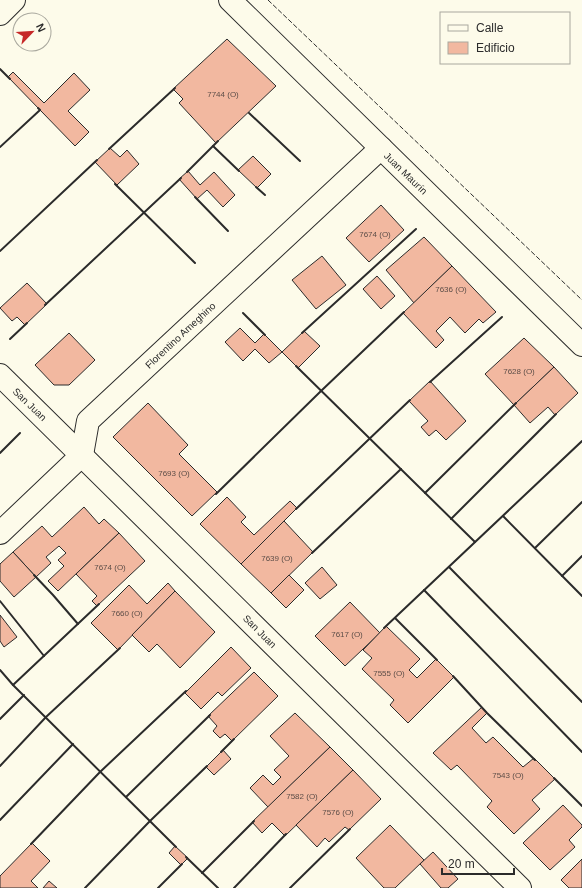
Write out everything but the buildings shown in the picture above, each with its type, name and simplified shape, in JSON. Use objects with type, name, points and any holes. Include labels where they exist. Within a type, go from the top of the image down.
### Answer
[{"type":"street","points":[[0,14],[14,0]]},
{"type":"street","name":"Juan Maurín","points":[[230,0],[582,345]]},
{"type":"street","name":"Florentino Ameghino","points":[[82,455],[88,421],[381,148]]},
{"type":"street","name":"San Juan","points":[[0,375],[520,888]]},
{"type":"street","points":[[0,533],[82,455]]},
{"type":"fence","points":[[268,0],[582,300]]},
{"type":"wall","points":[[0,69],[10,79]]},
{"type":"wall","points":[[109,149],[175,88]]},
{"type":"wall","points":[[0,147],[40,110],[38,108]]},
{"type":"wall","points":[[249,113],[300,161]]},
{"type":"wall","points":[[187,172],[218,141]]},
{"type":"wall","points":[[213,146],[239,171]]},
{"type":"wall","points":[[0,251],[97,160]]},
{"type":"wall","points":[[45,305],[181,178]]},
{"type":"wall","points":[[115,184],[195,263]]},
{"type":"wall","points":[[256,187],[265,195]]},
{"type":"wall","points":[[195,197],[228,231]]},
{"type":"wall","points":[[302,333],[416,229]]},
{"type":"wall","points":[[216,494],[404,312]]},
{"type":"wall","points":[[243,313],[265,335]]},
{"type":"wall","points":[[430,382],[502,317]]},
{"type":"wall","points":[[10,339],[27,323]]},
{"type":"wall","points":[[296,366],[475,542]]},
{"type":"wall","points":[[296,509],[410,400]]},
{"type":"wall","points":[[425,493],[516,403]]},
{"type":"wall","points":[[451,519],[556,414]]},
{"type":"wall","points":[[0,453],[20,433]]},
{"type":"wall","points":[[384,628],[582,441]]},
{"type":"wall","points":[[312,553],[401,469]]},
{"type":"wall","points":[[535,548],[582,502]]},
{"type":"wall","points":[[503,516],[582,596]]},
{"type":"wall","points":[[562,576],[582,556]]},
{"type":"wall","points":[[449,567],[582,702]]},
{"type":"wall","points":[[34,575],[78,624]]},
{"type":"wall","points":[[424,590],[582,752]]},
{"type":"wall","points":[[0,601],[44,656]]},
{"type":"wall","points":[[13,685],[99,604]]},
{"type":"wall","points":[[395,618],[437,660]]},
{"type":"wall","points":[[0,766],[46,717],[120,648]]},
{"type":"wall","points":[[0,670],[13,685],[176,847]]},
{"type":"wall","points":[[453,676],[487,713],[535,760]]},
{"type":"wall","points":[[31,844],[100,772],[186,691]]},
{"type":"wall","points":[[0,719],[24,695]]},
{"type":"wall","points":[[126,797],[210,715]]},
{"type":"wall","points":[[221,752],[234,739]]},
{"type":"wall","points":[[0,820],[73,744]]},
{"type":"wall","points":[[85,888],[150,821],[207,766]]},
{"type":"wall","points":[[554,778],[582,806]]},
{"type":"wall","points":[[202,873],[254,821]]},
{"type":"wall","points":[[290,888],[350,829]]},
{"type":"wall","points":[[234,888],[286,834]]},
{"type":"wall","points":[[186,857],[218,888]]},
{"type":"wall","points":[[158,888],[182,864]]}]
